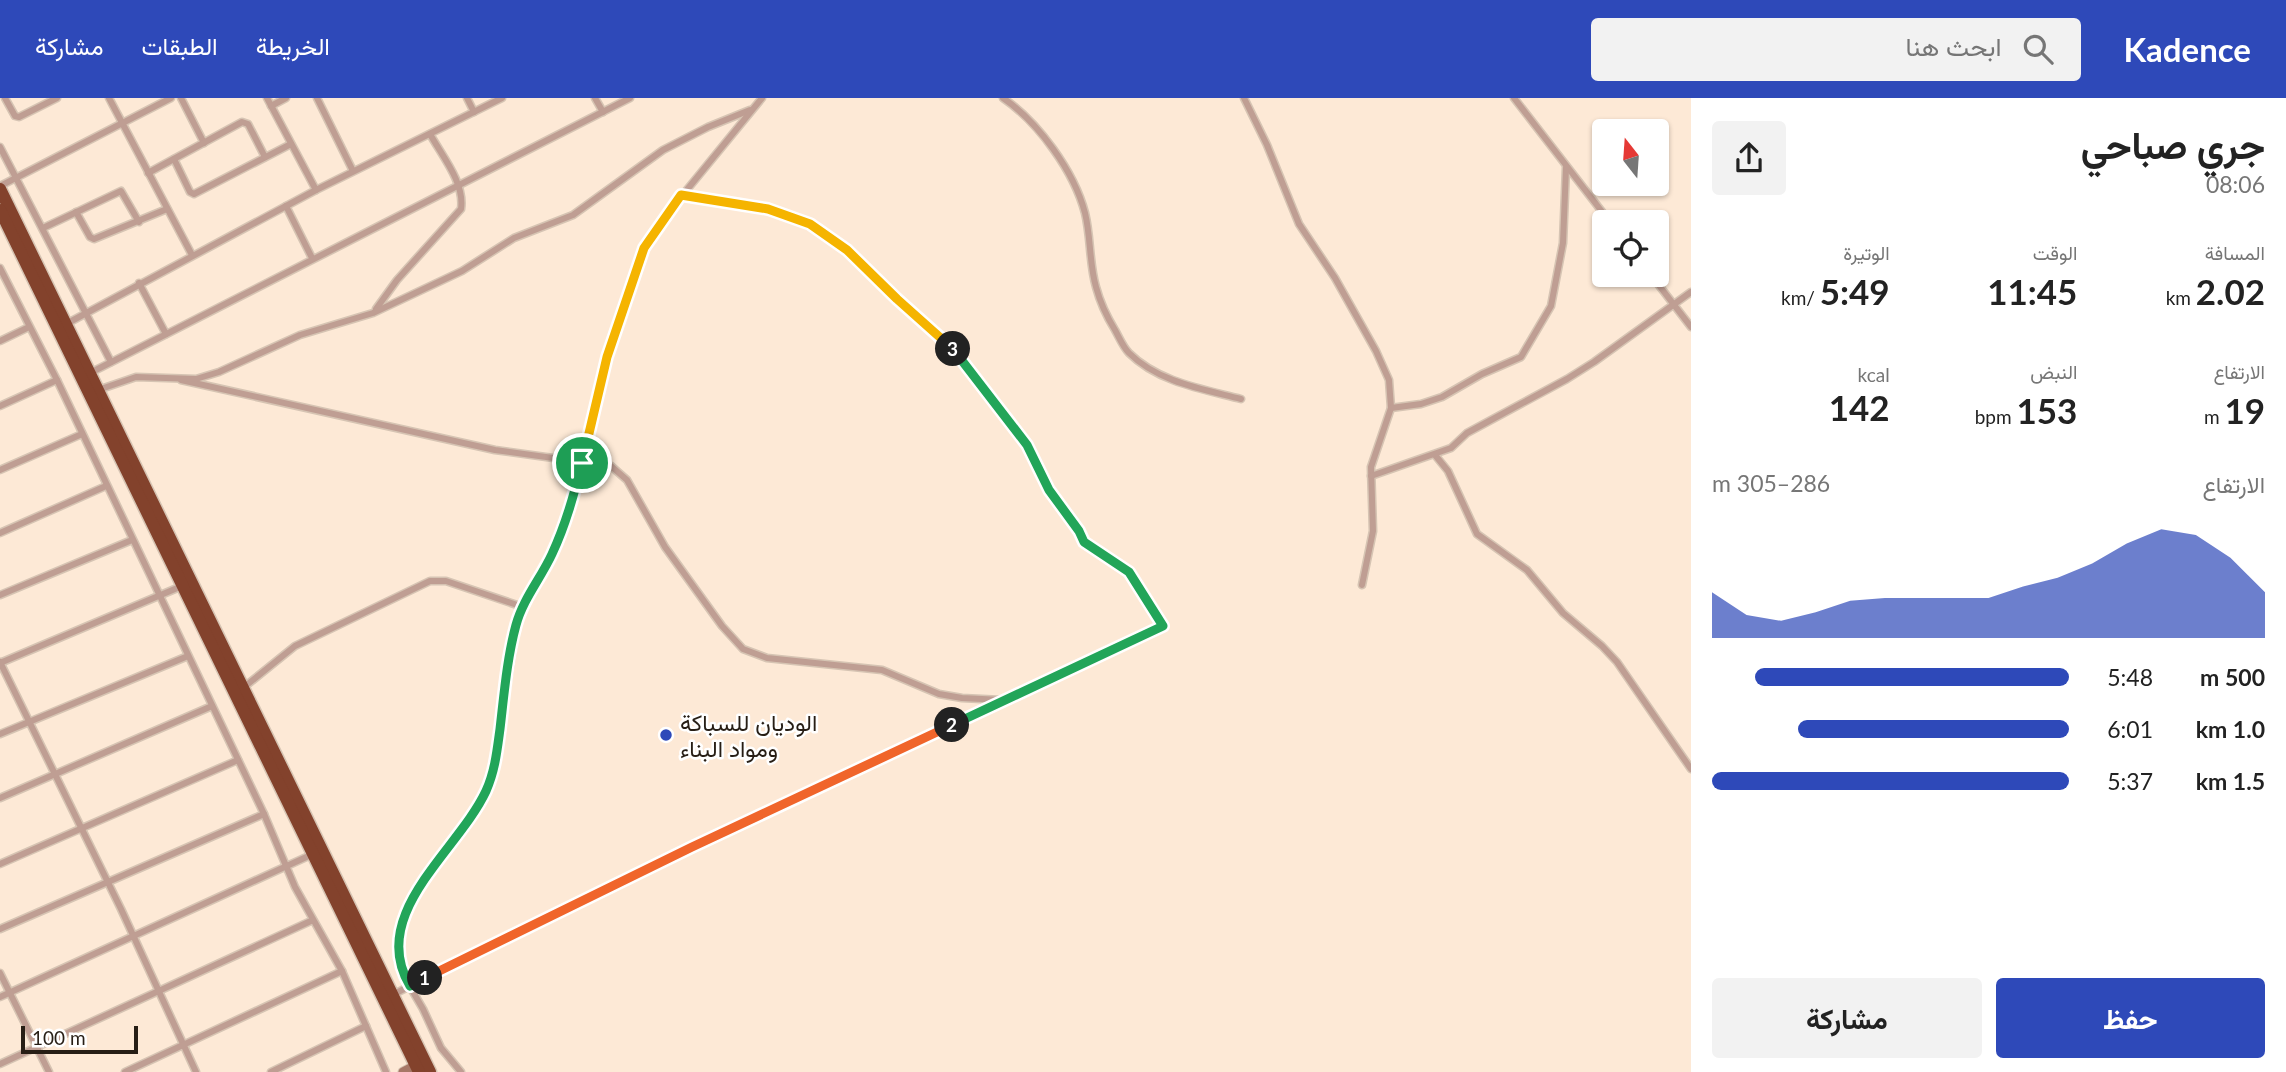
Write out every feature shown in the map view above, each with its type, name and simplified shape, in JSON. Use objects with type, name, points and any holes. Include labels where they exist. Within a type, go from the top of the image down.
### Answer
[{"type":"highway","points":[[0,187],[393,995],[422,1068]]},
{"type":"highway","points":[[0,210],[313,854],[422,1068]]},
{"type":"street","points":[[5,98],[15,116],[19,117],[57,98]]},
{"type":"street","points":[[109,98],[192,255]]},
{"type":"street","points":[[0,187],[170,98]]},
{"type":"street","points":[[181,98],[204,143]]},
{"type":"street","points":[[267,98],[316,190]]},
{"type":"street","points":[[271,106],[286,98]]},
{"type":"street","points":[[317,98],[353,171]]},
{"type":"street","points":[[467,98],[474,112]]},
{"type":"street","points":[[66,324],[316,190],[502,98]]},
{"type":"street","points":[[595,98],[603,112]]},
{"type":"street","points":[[90,373],[630,98]]},
{"type":"street","points":[[461,1072],[441,1048],[398,961],[402,920],[411,900],[472,816],[493,774],[514,635],[523,607],[567,520],[607,357],[644,248],[681,195],[762,98]]},
{"type":"street","points":[[1003,98],[1043,134],[1076,191],[1085,212],[1095,285],[1127,352],[1148,367],[1179,383],[1241,399]]},
{"type":"street","points":[[1244,98],[1267,145],[1299,224],[1335,278],[1384,368],[1392,393],[1391,408],[1376,449],[1371,476],[1373,531],[1362,585]]},
{"type":"street","points":[[1514,98],[1599,210]]},
{"type":"street","points":[[181,380],[209,376],[300,335],[373,313],[462,271],[514,238],[573,215],[663,149],[752,109]]},
{"type":"street","points":[[148,173],[244,122],[265,157]]},
{"type":"street","points":[[373,313],[397,280],[460,211],[462,199],[459,186],[430,134]]},
{"type":"street","points":[[174,159],[190,192],[194,194],[291,144]]},
{"type":"street","points":[[0,147],[111,362]]},
{"type":"street","points":[[1391,408],[1442,397],[1521,356],[1551,306],[1563,243],[1566,168]]},
{"type":"street","points":[[43,228],[121,191],[139,222]]},
{"type":"street","points":[[393,995],[692,847],[1163,626],[1129,572],[1084,542],[1049,490],[1027,445],[955,351],[847,250],[797,218],[768,209],[681,195]]},
{"type":"street","points":[[286,206],[312,258]]},
{"type":"street","points":[[76,212],[90,237],[94,239],[167,209]]},
{"type":"street","points":[[1,273],[57,380],[264,814],[287,868],[342,971],[386,1072]]},
{"type":"street","points":[[139,283],[166,334]]},
{"type":"street","points":[[1661,287],[1691,327]]},
{"type":"street","points":[[1371,476],[1451,448],[1468,433],[1567,379],[1691,292]]},
{"type":"street","points":[[0,341],[29,327]]},
{"type":"street","points":[[98,390],[136,377],[181,380],[455,442],[611,466],[627,480],[665,547],[722,626],[743,649],[767,658],[882,670],[939,694],[1003,700]]},
{"type":"street","points":[[0,406],[57,380]]},
{"type":"street","points":[[0,470],[82,434]]},
{"type":"street","points":[[1435,454],[1448,471],[1477,534],[1527,570],[1563,613],[1609,654],[1691,769]]},
{"type":"street","points":[[0,533],[106,486]]},
{"type":"street","points":[[0,595],[132,540]]},
{"type":"street","points":[[243,688],[295,646],[430,581],[446,581],[523,607]]},
{"type":"street","points":[[183,586],[0,663],[196,1072]]},
{"type":"street","points":[[0,734],[188,656]]},
{"type":"street","points":[[0,798],[212,706]]},
{"type":"street","points":[[0,864],[238,760]]},
{"type":"street","points":[[0,929],[264,814]]},
{"type":"street","points":[[0,997],[313,854]]},
{"type":"street","points":[[0,1065],[313,920]]},
{"type":"street","points":[[125,1072],[342,971]]},
{"type":"street","points":[[0,973],[49,1072]]},
{"type":"street","points":[[271,1072],[366,1026]]},
{"type":"street","points":[[403,1072],[422,1068]]},
{"type":"place","name":"الوديان للسباكة ومواد البناء","points":[[666,735]]},
{"type":"route","points":[[681,195],[768,209],[810,224],[847,250],[882,286],[947,342],[1027,445],[1049,490],[1084,542],[1129,572],[1163,626],[692,847],[410,986],[398,961],[402,920],[411,900],[472,816],[486,792],[496,762],[517,622],[567,520],[582,463],[611,343],[644,248],[663,219],[681,195]]}]
